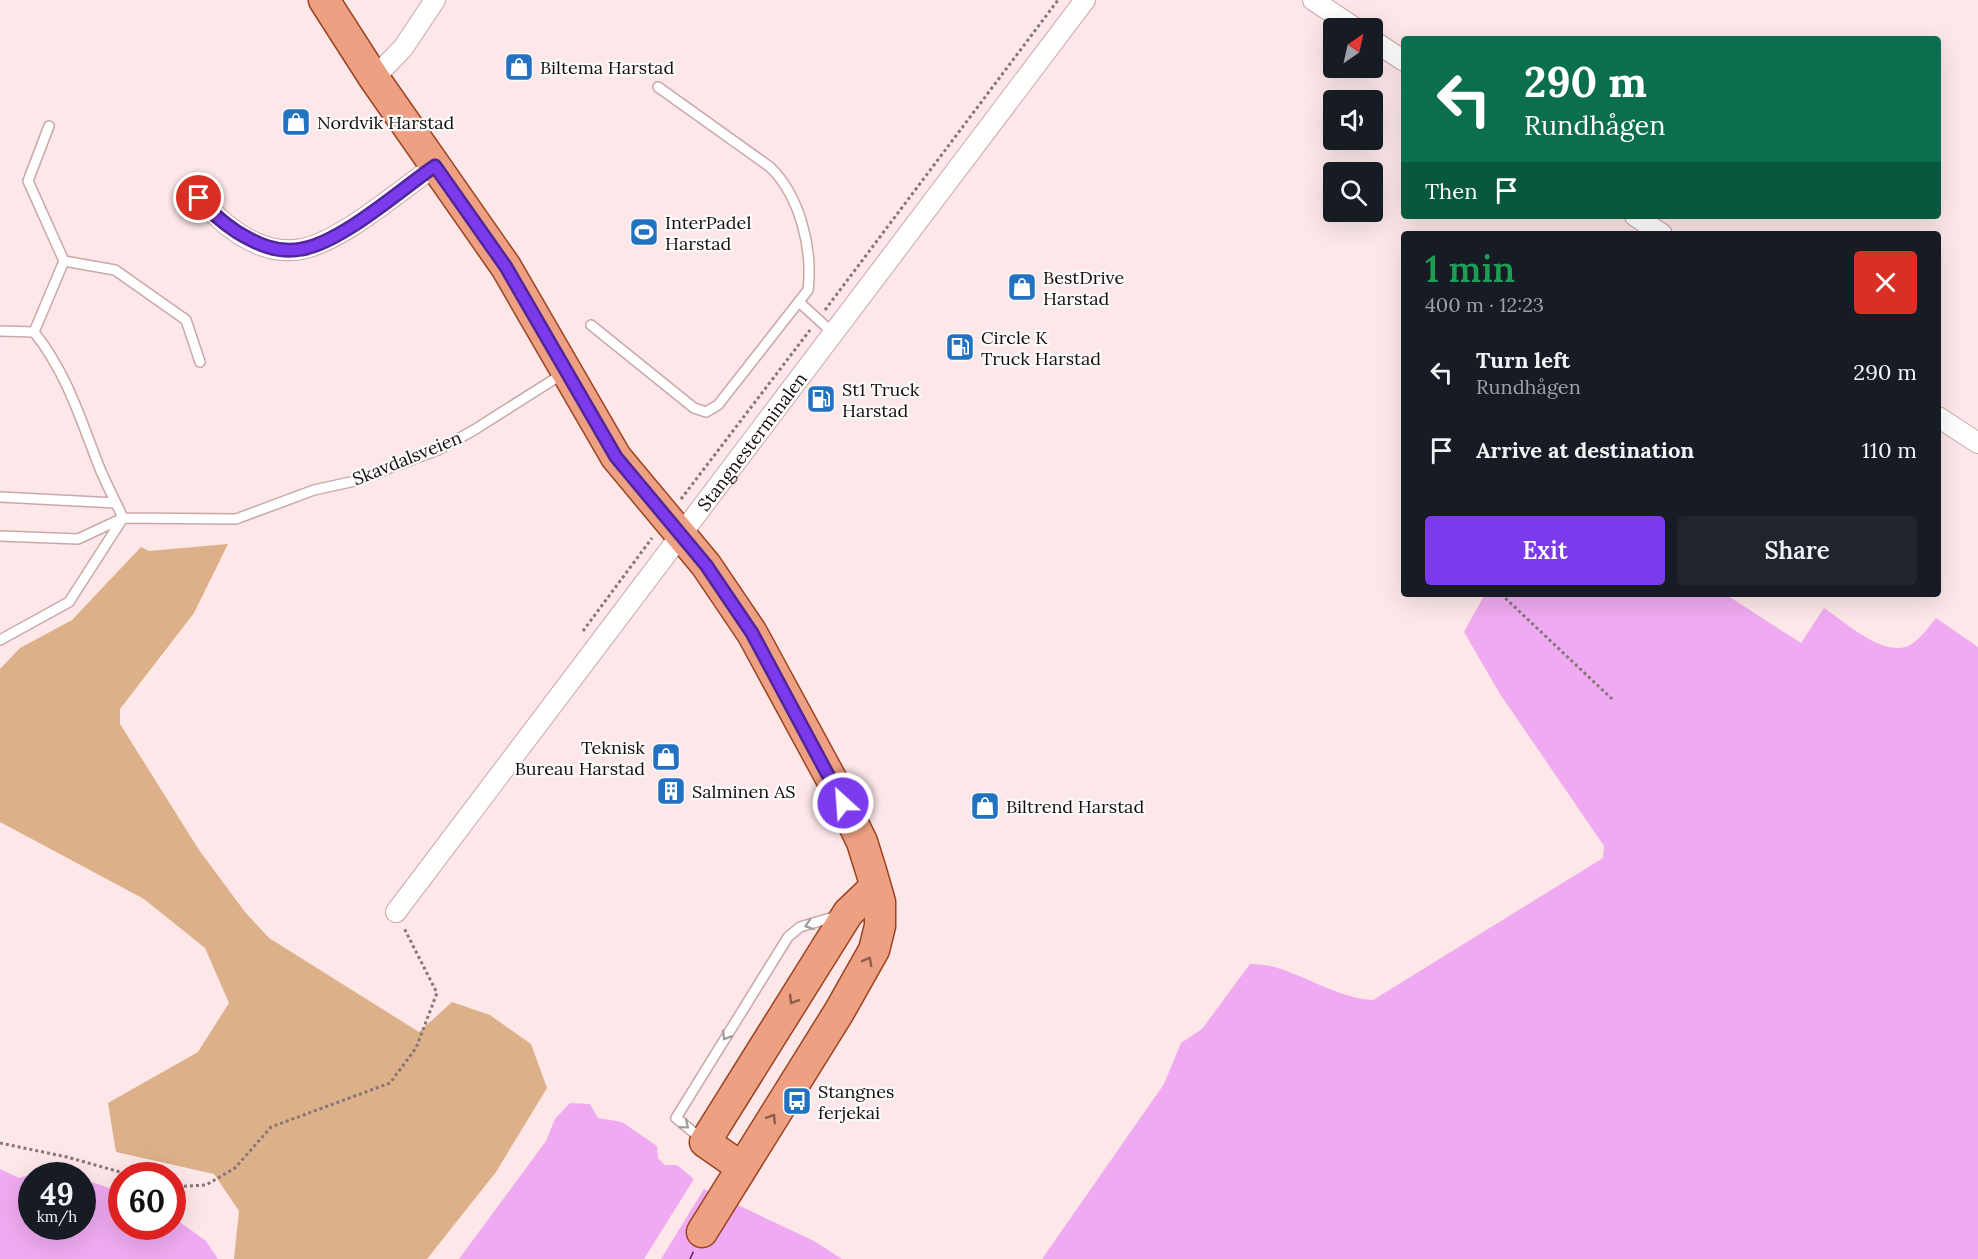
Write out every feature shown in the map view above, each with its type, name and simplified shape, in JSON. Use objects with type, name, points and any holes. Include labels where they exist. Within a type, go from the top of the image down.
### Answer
[{"type":"main road","points":[[324,0],[374,78],[506,267],[616,457],[731,601],[774,671],[862,842],[880,902],[880,926],[874,950],[840,1012],[702,1232]]},
{"type":"main road","points":[[735,1178],[705,1142],[848,913],[874,888]]},
{"type":"street","points":[[374,78],[403,48],[435,0]]},
{"type":"street","name":"Stangnesterminalen","points":[[396,912],[673,526],[833,333],[1085,0]]},
{"type":"street","points":[[1313,0],[1340,18]]},
{"type":"street","points":[[1383,47],[1401,59]]},
{"type":"street","points":[[191,188],[207,209],[247,238],[263,246],[302,249],[327,240],[435,166]]},
{"type":"street","points":[[1640,219],[1658,231]]},
{"type":"street","points":[[1941,419],[1978,443]]},
{"type":"lane","points":[[591,325],[694,408],[706,412],[718,405],[808,290],[811,267],[798,214],[785,182],[770,167],[658,87]]},
{"type":"lane","points":[[34,332],[64,261],[28,181],[50,126]]},
{"type":"lane","points":[[64,261],[115,270],[186,320],[200,362]]},
{"type":"lane","points":[[799,302],[833,333]]},
{"type":"lane","points":[[0,331],[34,332]]},
{"type":"lane","points":[[34,332],[52,355],[77,404],[98,466],[123,518]]},
{"type":"lane","name":"Skavdalsveien","points":[[123,518],[236,519],[314,490],[355,481],[438,450],[566,372]]},
{"type":"lane","points":[[0,497],[116,503]]},
{"type":"lane","points":[[0,536],[78,539],[123,518]]},
{"type":"lane","points":[[0,640],[69,602],[123,518]]},
{"type":"path","points":[[673,526],[818,319],[1058,0]]},
{"type":"path","points":[[1504,597],[1612,699]]},
{"type":"path","points":[[186,1186],[206,1185],[235,1168],[271,1127],[390,1083],[416,1048],[437,993],[396,912]]},
{"type":"path","points":[[0,1143],[67,1157],[108,1169]]},
{"type":"shaded area","points":[[228,544],[194,613],[120,709],[120,724],[199,850],[245,912],[269,938],[419,1032],[452,1002],[490,1015],[531,1044],[547,1088],[496,1172],[427,1259],[234,1259],[239,1211],[214,1174],[186,1168],[186,1162],[161,1162],[116,1152],[108,1103],[198,1052],[229,1003],[205,948],[144,899],[0,822],[0,669],[20,648],[72,620],[141,547],[149,551]]},
{"type":"shaded area","points":[[1483,597],[1730,597],[1801,643],[1824,608],[1854,630],[1889,647],[1900,648],[1914,643],[1936,618],[1978,647],[1978,1259],[1042,1259],[1164,1084],[1181,1043],[1202,1029],[1250,964],[1279,968],[1341,993],[1373,1000],[1603,858],[1604,846],[1500,694],[1464,632]]},
{"type":"shaded area","points":[[570,1103],[590,1104],[598,1118],[622,1122],[657,1146],[658,1158],[665,1165],[677,1165],[694,1179],[644,1259],[459,1259],[546,1141],[555,1119]]},
{"type":"shaded area","points":[[0,1169],[18,1178],[18,1240],[96,1240],[96,1183],[108,1188],[108,1240],[186,1240],[186,1226],[206,1241],[218,1259],[0,1259]]},
{"type":"shaded area","points":[[704,1189],[814,1241],[842,1259],[661,1259]]},
{"type":"pier","points":[[693,1181],[695,1182],[648,1259],[645,1259]]},
{"type":"pier","points":[[702,1186],[704,1187],[658,1259],[658,1257]]},
{"type":"ferry route","points":[[690,1259],[696,1246]]},
{"type":"place","name":"Biltema Harstad","points":[[519,67]]},
{"type":"place","name":"Nordvik Harstad","points":[[296,122]]},
{"type":"place","name":"InterPadel Harstad","points":[[644,232]]},
{"type":"place","name":"BestDrive Harstad","points":[[1022,287]]},
{"type":"place","name":"Circle K Truck Harstad","points":[[960,347]]},
{"type":"place","name":"St1 Truck Harstad","points":[[821,399]]},
{"type":"place","name":"Teknisk Bureau Harstad","points":[[666,757]]},
{"type":"place","name":"Salminen AS","points":[[671,791]]},
{"type":"place","name":"Biltrend Harstad","points":[[985,806]]},
{"type":"place","name":"Stangnes ferjekai","points":[[797,1101]]},
{"type":"route","points":[[199,198],[207,209],[224,223],[263,246],[302,249],[327,240],[435,166],[506,267],[616,457],[706,565],[752,633],[843,803]]}]
